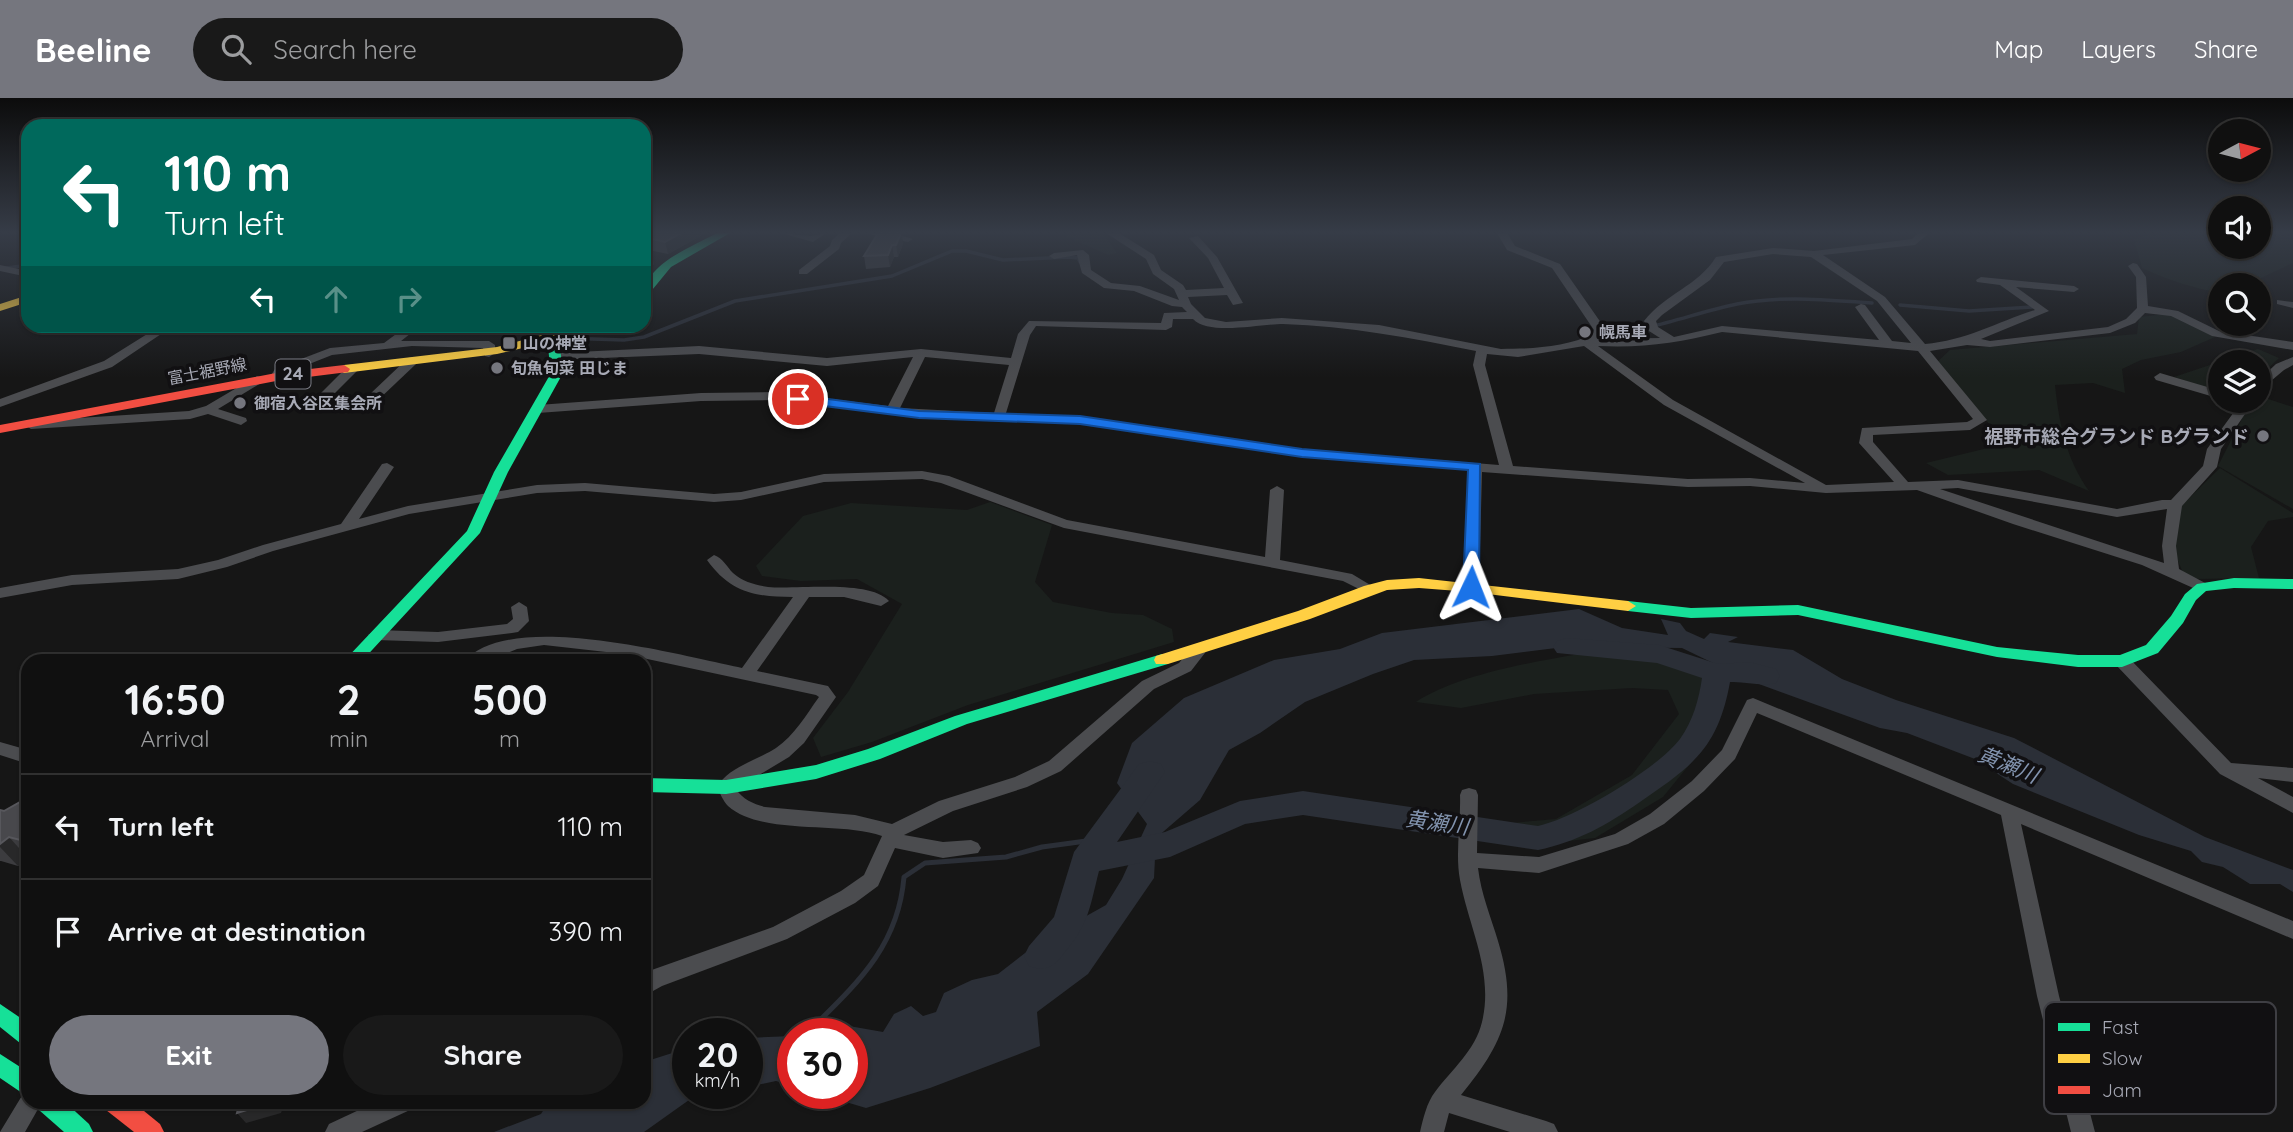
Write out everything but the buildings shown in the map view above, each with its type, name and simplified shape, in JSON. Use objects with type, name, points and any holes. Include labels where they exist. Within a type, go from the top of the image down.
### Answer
[{"type":"main road","points":[[0,308],[21,300]]},
{"type":"main road","name":"富士裾野線","points":[[8,427],[276,376],[489,353],[568,333]]},
{"type":"main road","points":[[358,654],[473,533],[501,472],[557,373],[553,339]]},
{"type":"main road","points":[[651,785],[726,788],[816,772],[874,754],[961,720],[1304,615],[1369,589],[1419,583],[1691,613],[1798,610],[1997,652],[2078,661],[2122,662],[2152,649],[2177,619],[2189,597],[2202,587],[2234,583],[2293,584]]},
{"type":"main road","points":[[0,1014],[21,1030]]},
{"type":"main road","points":[[0,1064],[21,1080]]},
{"type":"main road","points":[[55,1109],[81,1132]]},
{"type":"main road","points":[[123,1109],[152,1132]]},
{"type":"street","points":[[1101,281],[1108,286],[1136,288],[1176,303],[1184,298],[1231,291]]},
{"type":"street","points":[[1171,281],[1179,287],[1196,316]]},
{"type":"street","points":[[1226,281],[1237,303]]},
{"type":"street","points":[[1566,281],[1600,330],[1598,336],[1586,342]]},
{"type":"street","points":[[1672,341],[1650,327],[1650,321],[1657,312],[1701,281]]},
{"type":"street","points":[[1855,281],[1881,299],[1981,420],[1970,426],[1867,431],[1866,443],[1908,484],[2172,569],[2202,587]]},
{"type":"street","points":[[1995,281],[2074,289]]},
{"type":"street","points":[[1967,341],[1990,344],[2110,330],[2131,321],[2143,309],[2141,281]]},
{"type":"street","points":[[999,416],[1024,334],[1033,323],[1166,327],[1168,315],[1196,316],[1212,324],[1226,325],[1282,321],[1379,328],[1482,349],[1518,353],[1586,342],[1634,344],[1672,341],[1722,329],[1924,348],[1950,346],[1967,341],[2043,311],[2003,282]]},
{"type":"street","points":[[1861,307],[1889,346]]},
{"type":"street","points":[[2143,309],[2174,313],[2216,334],[2293,346]]},
{"type":"street","points":[[1350,314],[1357,327]]},
{"type":"street","points":[[1622,327],[1634,344]]},
{"type":"street","points":[[0,403],[108,364],[156,333]]},
{"type":"street","points":[[388,345],[404,333]]},
{"type":"street","points":[[1531,337],[1545,349]]},
{"type":"street","points":[[1586,342],[1610,363],[1652,392],[1717,431],[1826,489]]},
{"type":"street","points":[[276,376],[279,372],[330,352],[388,345],[473,343],[489,345],[489,353]]},
{"type":"street","points":[[1482,349],[1479,365],[1507,468]]},
{"type":"street","points":[[557,357],[699,350],[827,362],[920,353],[1016,362]]},
{"type":"street","points":[[892,411],[920,353]]},
{"type":"street","points":[[2271,376],[2293,360]]},
{"type":"street","points":[[373,398],[412,361]]},
{"type":"street","points":[[320,401],[353,368]]},
{"type":"street","points":[[2160,377],[2208,391]]},
{"type":"street","points":[[8,427],[172,418],[211,409],[257,380]]},
{"type":"street","points":[[538,409],[775,396],[892,411],[1080,420],[1302,453],[1475,467],[1688,482],[1750,482],[1826,489],[1908,484],[1980,487],[2117,513],[2162,503],[2175,505]]},
{"type":"street","points":[[211,409],[215,413],[241,421]]},
{"type":"street","points":[[2172,569],[2169,546],[2175,505],[2210,467],[2214,449],[2237,413]]},
{"type":"street","points":[[347,526],[387,467]]},
{"type":"street","points":[[1471,587],[1475,467]]},
{"type":"street","points":[[0,593],[72,580],[178,574],[222,564],[408,510],[491,496],[584,487],[714,498],[741,496],[824,478],[935,476],[1064,524],[1347,577],[1369,589]]},
{"type":"street","points":[[1272,563],[1277,490]]},
{"type":"street","points":[[714,560],[735,582],[759,590],[847,591],[866,594],[881,601]]},
{"type":"street","points":[[746,674],[805,591]]},
{"type":"street","points":[[376,635],[438,637],[502,630],[512,628],[521,621],[519,607]]},
{"type":"street","points":[[486,654],[531,640],[544,640],[648,654]]},
{"type":"street","points":[[651,981],[780,933],[848,897],[871,880],[891,836],[946,806],[1021,782],[1055,766],[1148,685],[1185,667],[1200,649]]},
{"type":"street","points":[[651,655],[822,690],[828,697],[798,739],[783,752],[753,768],[726,788],[735,802],[753,812],[865,824],[891,836],[943,850],[971,848]]},
{"type":"street","points":[[2122,662],[2226,769],[2293,806]]},
{"type":"street","points":[[1467,860],[1539,865],[1621,839],[1657,819],[1698,786],[1729,754],[1754,704],[2293,930]]},
{"type":"street","points":[[0,748],[21,755]]},
{"type":"street","points":[[2226,769],[2293,775]]},
{"type":"street","points":[[1432,1132],[1442,1100],[1483,1049],[1496,1010],[1495,969],[1467,860],[1469,795]]},
{"type":"street","points":[[2009,811],[2050,1002]]},
{"type":"street","points":[[1442,1100],[1546,1132]]},
{"type":"street","points":[[11,1132],[26,1109]]},
{"type":"street","points":[[337,1132],[387,1109]]},
{"type":"street","points":[[2078,1114],[2082,1132]]},
{"type":"shaded area","points":[[2175,281],[2208,281],[2208,290],[2190,286]]},
{"type":"shaded area","points":[[2167,314],[2208,336],[2215,337],[2181,352],[2141,360],[2122,369],[2125,393],[2093,383],[2055,385],[2069,453],[2089,491],[2039,470],[1948,475],[1926,463],[1992,447],[1996,432],[1937,362],[1950,350],[2137,334],[2139,317]]},
{"type":"shaded area","points":[[2271,355],[2279,358],[2271,366]]},
{"type":"shaded area","points":[[2208,366],[2208,388],[2174,377]]},
{"type":"shaded area","name":"裾野市総合グランド Bグランド","points":[[2271,400],[2293,407],[2293,509],[2218,466],[2245,413],[2271,413]]},
{"type":"shaded area","points":[[2220,468],[2293,513],[2293,517],[2268,521],[2251,547],[2259,578],[2196,579],[2183,573],[2173,549],[2179,508]]},
{"type":"shaded area","points":[[990,502],[1052,525],[1035,582],[1053,602],[1112,613],[1143,615],[1172,629],[1174,642],[968,705],[872,742],[821,757],[813,738],[848,692],[902,604],[857,579],[801,581],[762,576],[756,566],[803,516],[851,503],[967,510]]},
{"type":"shaded area","points":[[1573,655],[1650,659],[1687,670],[1704,678],[1718,690],[1717,710],[1689,765],[1663,797],[1595,838],[1533,845],[1492,836],[1489,825],[1556,819],[1632,775],[1679,714],[1668,690],[1632,688],[1534,694],[1461,708],[1416,702],[1471,678]]},
{"type":"water","points":[[1579,609],[1622,628],[1668,635],[1661,619],[1680,623],[1686,631],[1704,639],[1710,633],[1738,637],[1728,642],[1793,650],[1842,679],[1896,700],[2014,738],[2205,837],[2293,870],[2293,892],[2280,884],[2250,884],[2223,867],[2202,862],[2191,851],[2139,835],[2013,784],[1975,759],[1907,733],[1880,728],[1748,680],[1682,648],[1564,647],[1492,656],[1414,660],[1305,702],[1260,733],[1229,750],[1200,800],[1156,838],[1154,878],[1088,974],[1037,1012],[1040,1046],[930,1088],[868,1107],[868,1029],[883,1032],[894,1014],[911,1006],[923,1016],[936,1012],[944,993],[972,980],[998,974],[1038,943],[1106,905],[1122,879],[1147,824],[1117,783],[1132,743],[1184,698],[1274,660],[1340,649],[1382,633]]},
{"type":"water","points":[[763,1037],[777,1037],[777,1081],[763,1084]]},
{"type":"water","points":[[672,1053],[672,1109],[676,1109],[644,1132],[494,1132],[541,1114],[544,1109],[651,1109],[651,1060]]},
{"type":"waterway","points":[[562,338],[624,340],[644,337],[735,301],[859,281]]},
{"type":"waterway","points":[[1606,333],[1640,329],[1754,301],[1804,299],[1872,303]]},
{"type":"waterway","points":[[1900,305],[1969,311],[2032,307]]},
{"type":"waterway","points":[[542,333],[550,335]]},
{"type":"waterway","name":"黄瀬川","points":[[1567,647],[1659,654],[1717,673]]},
{"type":"waterway","name":"黄瀬川","points":[[1717,673],[1750,671],[1766,676]]},
{"type":"waterway","name":"黄瀬川","points":[[1085,861],[1170,844],[1240,813],[1303,803],[1538,838],[1552,835],[1597,816],[1674,764],[1691,745],[1704,722],[1717,673]]},
{"type":"waterway","name":"黄瀬川","points":[[1085,861],[1150,772]]},
{"type":"waterway","points":[[822,1018],[857,982],[883,946],[893,925],[904,877],[925,863],[1006,857],[1042,847],[1101,839]]},
{"type":"waterway","name":"黄瀬川","points":[[1041,956],[1069,923],[1085,861]]},
{"type":"traffic: fast","points":[[651,284],[654,281]]},
{"type":"traffic: fast","points":[[359,654],[473,533],[501,472],[557,373],[553,339]]},
{"type":"traffic: fast","points":[[1628,606],[1691,613],[1798,610],[1997,652],[2078,661],[2122,661],[2152,649],[2177,619],[2190,597],[2202,587],[2234,583],[2293,584]]},
{"type":"traffic: fast","points":[[651,785],[726,787],[816,772],[874,754],[961,720],[1162,660]]},
{"type":"traffic: fast","points":[[0,1014],[21,1030]]},
{"type":"traffic: fast","points":[[0,1064],[21,1080]]},
{"type":"traffic: fast","points":[[55,1109],[81,1132]]},
{"type":"traffic: slow","points":[[0,308],[21,300]]},
{"type":"traffic: slow","points":[[344,369],[497,350],[566,333]]},
{"type":"traffic: slow","points":[[1162,660],[1304,615],[1369,589],[1387,585],[1419,583],[1471,587],[1628,606]]},
{"type":"traffic: jam","points":[[0,429],[276,377],[344,369]]},
{"type":"traffic: jam","points":[[123,1109],[152,1132]]},
{"type":"place","name":"幌馬車","points":[[1585,332]]},
{"type":"place","name":"山の神堂","points":[[509,343]]},
{"type":"place","name":"旬魚旬菜 田じま","points":[[497,368]]},
{"type":"place","name":"御宿入谷区集会所","points":[[240,403]]},
{"type":"place","name":"裾野市総合グランド Bグランド","points":[[2263,436]]},
{"type":"route","points":[[798,399],[919,414],[1080,420],[1302,453],[1475,467],[1471,587]]}]
